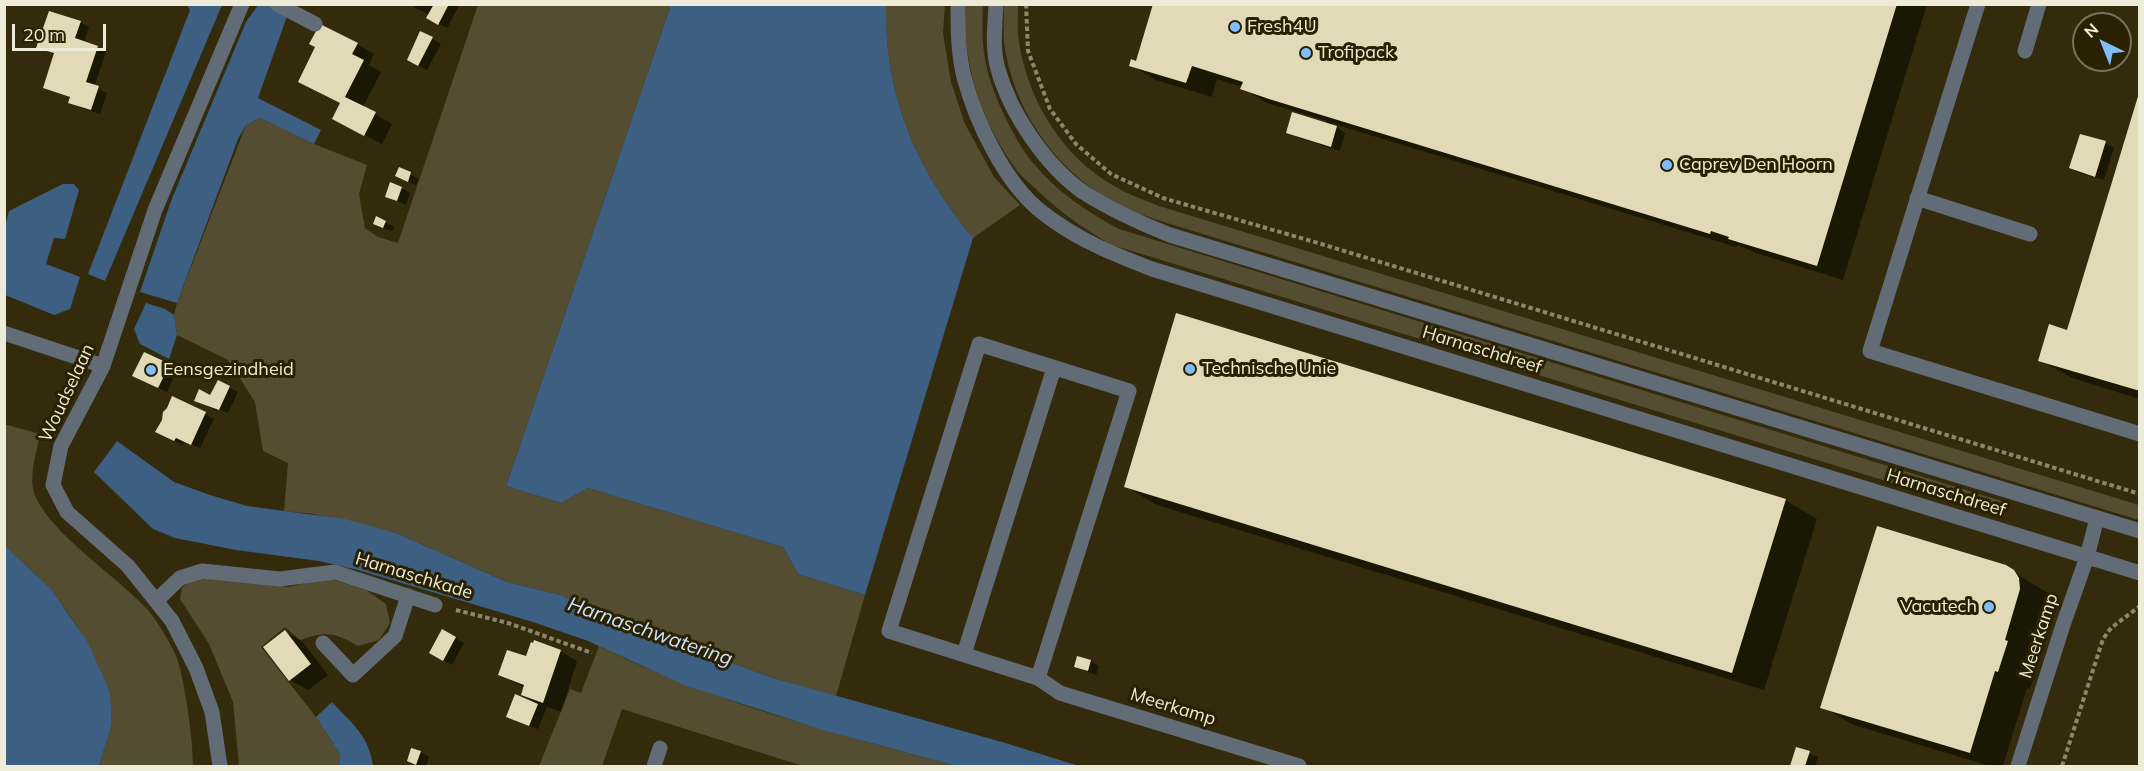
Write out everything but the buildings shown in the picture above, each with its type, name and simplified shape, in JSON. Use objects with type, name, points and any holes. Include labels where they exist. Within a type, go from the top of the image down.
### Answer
[{"type":"street","name":"Woudselaan","points":[[220,766],[212,712],[196,668],[172,621],[129,566],[67,512],[53,485],[61,446],[103,366],[155,210],[242,4]]},
{"type":"street","points":[[277,4],[315,24]]},
{"type":"street","name":"Harnaschdreef","points":[[958,4],[958,31],[964,76],[977,115],[1008,174],[1041,212],[1073,234],[1101,248],[1152,269],[2139,573]]},
{"type":"street","name":"Harnaschdreef","points":[[996,4],[994,32],[997,68],[1023,124],[1043,155],[1082,191],[1126,218],[1170,235],[2139,531]]},
{"type":"street","points":[[1978,4],[1870,351],[2139,434]]},
{"type":"street","points":[[2025,51],[2040,4]]},
{"type":"street","points":[[1917,198],[2030,234]]},
{"type":"street","points":[[4,333],[103,366]]},
{"type":"street","name":"Meerkamp","points":[[1054,368],[979,344],[889,631],[1038,678],[1060,693],[1299,766]]},
{"type":"street","points":[[964,654],[1054,368],[1129,391],[1038,678]]},
{"type":"street","name":"Meerkamp","points":[[2018,766],[2087,557],[2097,518]]},
{"type":"street","name":"Harnaschkade","points":[[157,600],[180,578],[202,571],[280,579],[335,572],[435,605]]},
{"type":"street","points":[[323,644],[353,675],[395,636],[408,596]]},
{"type":"street","points":[[654,766],[660,748]]},
{"type":"path","points":[[1026,4],[1028,51],[1050,109],[1076,144],[1111,174],[1163,198],[1318,243],[2139,494]]},
{"type":"path","name":"Harnaschkade","points":[[435,605],[508,623],[592,653]]},
{"type":"path","points":[[2062,766],[2103,639],[2111,628],[2139,606]]},
{"type":"shaded area","points":[[478,5],[671,5],[506,486],[561,503],[588,488],[783,547],[798,574],[865,595],[836,696],[773,678],[602,615],[561,595],[507,582],[396,533],[314,514],[284,511],[288,463],[263,451],[255,402],[228,360],[177,335],[174,315],[177,303],[246,125],[260,118],[314,144],[367,165],[359,194],[365,228],[378,237],[398,243]]},
{"type":"shaded area","points":[[886,5],[945,5],[943,33],[951,82],[965,124],[994,177],[1020,205],[973,238],[935,185],[907,129],[891,70]]},
{"type":"shaded area","points":[[966,5],[983,5],[982,25],[987,71],[1003,113],[1026,153],[1042,173],[1062,192],[1119,229],[2008,503],[2004,517],[1112,245],[1082,227],[1055,206],[1020,175],[1006,154],[985,114],[971,71],[965,27]]},
{"type":"shaded area","points":[[1004,5],[1018,5],[1018,37],[1024,64],[1030,85],[1051,126],[1064,144],[1097,175],[1126,192],[1159,206],[2139,505],[2139,520],[1154,219],[1118,205],[1087,185],[1069,169],[1052,151],[1026,111],[1008,66],[1004,42]]},
{"type":"shaded area","points":[[4,424],[40,434],[32,475],[33,488],[39,503],[65,536],[136,597],[148,610],[168,640],[177,658],[183,681],[193,766],[99,766],[112,724],[110,692],[77,626],[51,589],[5,546]]},
{"type":"shaded area","points":[[192,578],[234,580],[289,587],[328,578],[366,590],[386,604],[390,623],[379,640],[358,646],[343,638],[324,634],[300,640],[285,627],[261,647],[316,717],[340,754],[339,766],[239,766],[233,702],[209,644],[180,599],[182,588]]},
{"type":"shaded area","points":[[599,646],[685,684],[729,700],[774,715],[956,766],[803,766],[622,709],[602,766],[539,766],[570,689],[581,693]]},
{"type":"water","points":[[187,5],[222,5],[105,281],[88,274],[190,10]]},
{"type":"water","points":[[258,5],[291,5],[258,98],[321,130],[314,144],[260,118],[246,125],[238,139],[177,303],[140,292],[171,201],[246,22]]},
{"type":"water","points":[[671,5],[886,5],[891,70],[907,129],[935,185],[973,238],[865,595],[798,574],[783,547],[588,488],[561,503],[506,486]]},
{"type":"water","points":[[63,184],[74,184],[79,190],[65,239],[54,238],[46,264],[80,277],[70,309],[54,315],[5,295],[5,226],[9,211]]},
{"type":"water","points":[[146,303],[165,309],[174,315],[177,335],[169,359],[140,344],[134,329]]},
{"type":"water","points":[[117,441],[174,482],[210,495],[247,506],[345,519],[396,533],[507,582],[561,595],[602,615],[773,678],[1079,766],[956,766],[823,730],[684,685],[588,641],[533,622],[358,570],[319,561],[236,550],[175,538],[153,529],[94,472]]},
{"type":"water","points":[[5,546],[51,589],[87,641],[110,692],[112,724],[99,766],[5,766]]},
{"type":"water","points":[[332,702],[364,738],[373,766],[339,766],[340,754],[316,717]]},
{"type":"place","name":"Fresh4U","points":[[1235,27]]},
{"type":"place","name":"Trofipack","points":[[1306,53]]},
{"type":"place","name":"Caprev Den Hoorn","points":[[1667,165]]},
{"type":"place","name":"Technische Unie","points":[[1190,369]]},
{"type":"place","name":"Eensgezindheid","points":[[151,370]]},
{"type":"place","name":"Vacutech","points":[[1989,607]]},
{"type":"water label","name":"Harnaschwatering","points":[[650,632]]}]
